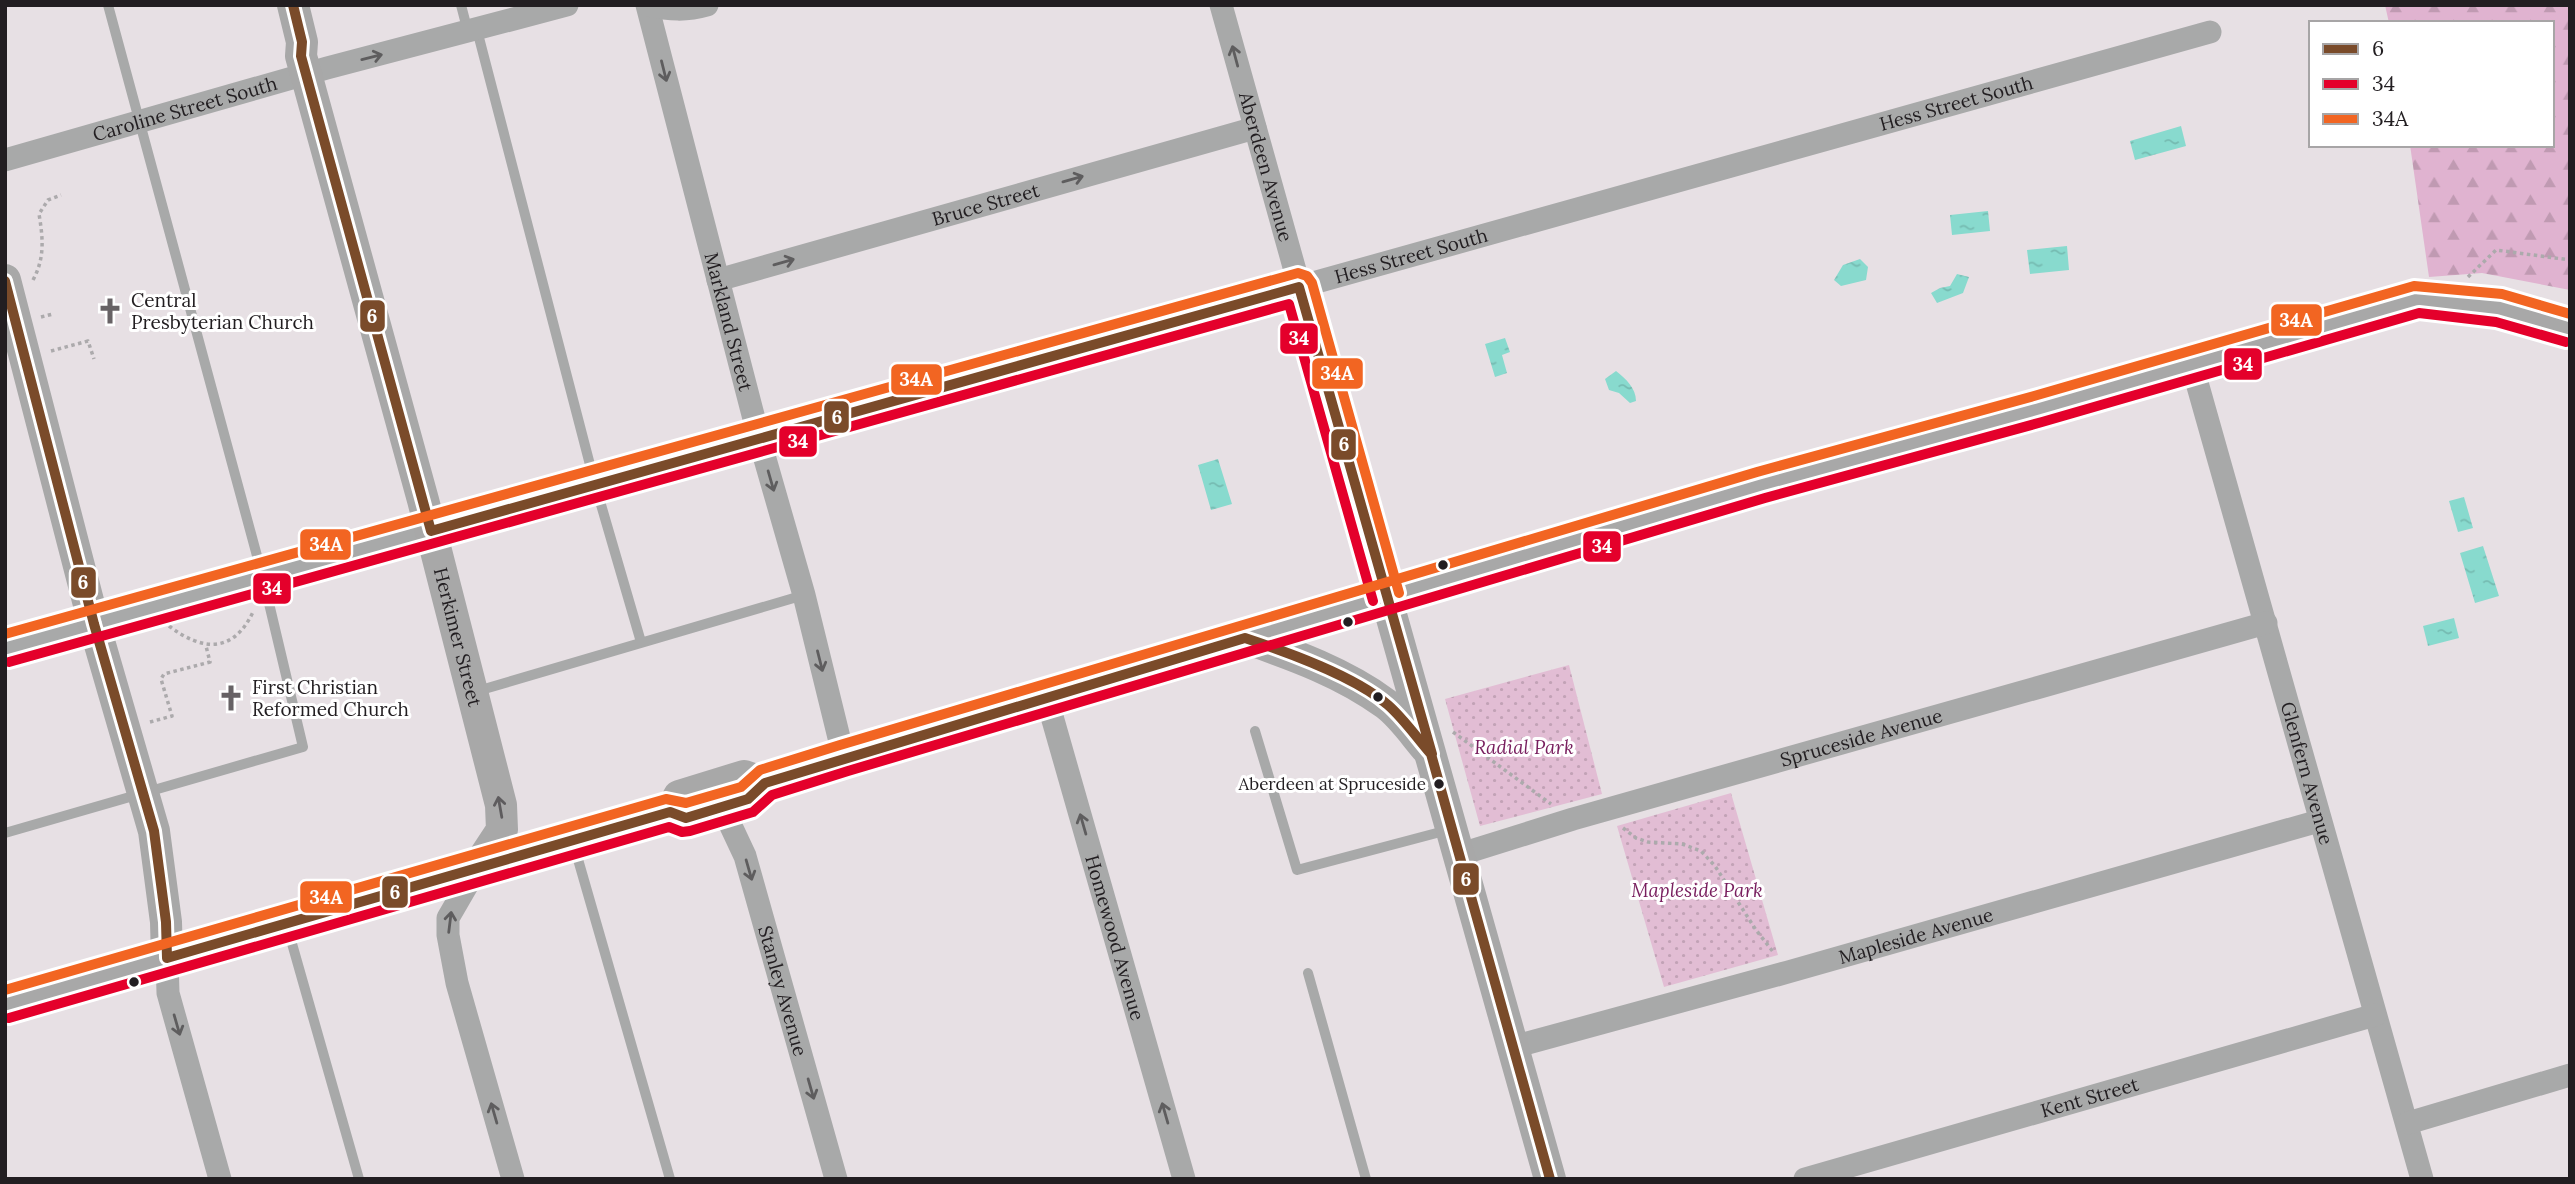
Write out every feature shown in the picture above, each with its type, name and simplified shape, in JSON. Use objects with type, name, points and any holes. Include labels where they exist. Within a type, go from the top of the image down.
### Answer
[{"type":"main road","name":"Herkimer Street","points":[[293,5],[302,42],[301,56],[430,531],[502,817],[502,830],[477,868]]},
{"type":"main road","points":[[8,289],[94,624],[154,831],[166,922],[167,958]]},
{"type":"main road","points":[[5,1005],[670,812],[686,818],[748,799],[765,783],[844,758],[1761,485],[2418,299],[2498,308],[2570,329]]},
{"type":"main road","name":"Aberdeen Avenue","points":[[1386,597],[1441,741],[1454,842],[1549,1179]]},
{"type":"main road","points":[[1245,638],[1297,656],[1366,690],[1441,741]]},
{"type":"main road","points":[[670,812],[679,796],[744,776],[765,783]]},
{"type":"street","name":"Caroline Street South","points":[[5,160],[306,74],[567,5]]},
{"type":"street","points":[[648,5],[669,10],[689,10],[707,5]]},
{"type":"street","name":"Markland Street","points":[[648,5],[759,438],[804,595],[844,758]]},
{"type":"street","name":"Aberdeen Avenue","points":[[1221,5],[1386,597]]},
{"type":"street","name":"Hess Street South","points":[[5,649],[2210,32]]},
{"type":"street","name":"Bruce Street","points":[[718,280],[1255,128]]},
{"type":"street","name":"Glenfern Avenue","points":[[2192,365],[2422,1179]]},
{"type":"street","name":"Spruceside Avenue","points":[[1454,842],[1601,812],[2266,622]]},
{"type":"street","name":"Homewood Avenue","points":[[1047,699],[1184,1179]]},
{"type":"street","name":"Stanley Avenue","points":[[725,806],[745,856],[836,1179]]},
{"type":"street","name":"Mapleside Avenue","points":[[1513,1047],[2319,821]]},
{"type":"street","name":"Herkimer Street","points":[[477,868],[448,918],[449,935],[457,983],[513,1179]]},
{"type":"street","points":[[167,958],[168,993],[220,1179]]},
{"type":"street","name":"Kent Street","points":[[1805,1179],[2375,1015]]},
{"type":"street","points":[[2408,1123],[2570,1075]]},
{"type":"lane","points":[[5,833],[303,747],[108,5]]},
{"type":"lane","points":[[461,5],[472,31],[640,642]]},
{"type":"lane","points":[[472,692],[804,595]]},
{"type":"lane","points":[[1255,731],[1297,870],[1454,842]]},
{"type":"lane","points":[[573,841],[670,1179]]},
{"type":"lane","points":[[286,923],[359,1179]]},
{"type":"lane","points":[[1308,973],[1366,1179]]},
{"type":"path","points":[[8,289],[31,285],[40,267],[43,243],[38,214],[48,200],[61,195]]},
{"type":"path","points":[[2444,301],[2496,250],[2570,260]]},
{"type":"path","points":[[26,359],[88,341],[94,359]]},
{"type":"path","points":[[155,607],[164,622],[177,632],[206,646],[226,642],[241,632],[259,599],[260,579]]},
{"type":"path","points":[[157,720],[172,716],[161,679],[164,674],[209,662],[206,646]]},
{"type":"path","points":[[1441,741],[1573,819]]},
{"type":"path","points":[[1601,812],[1636,838],[1648,842],[1682,844],[1701,850],[1716,866],[1756,930],[1788,972]]},
{"type":"green space","points":[[2385,5],[2570,5],[2570,290],[2482,273],[2429,277],[2410,147],[2554,147],[2554,21],[2389,21]]},
{"type":"green space","name":"Radial Park","points":[[1569,665],[1602,794],[1480,826],[1445,699]]},
{"type":"green space","name":"Mapleside Park","points":[[1731,793],[1778,955],[1664,987],[1617,826]]},
{"type":"water","points":[[2181,126],[2186,146],[2135,160],[2130,141]]},
{"type":"water","points":[[1988,211],[1990,231],[1952,235],[1950,215]]},
{"type":"water","points":[[2067,246],[2069,270],[2030,274],[2027,250]]},
{"type":"water","points":[[1860,259],[1868,267],[1866,280],[1841,286],[1834,280],[1843,265]]},
{"type":"water","points":[[1957,274],[1969,277],[1963,293],[1937,303],[1931,293],[1950,286]]},
{"type":"water","points":[[1505,338],[1510,352],[1502,355],[1507,373],[1495,377],[1485,344]]},
{"type":"water","points":[[1616,371],[1632,388],[1636,401],[1630,403],[1619,393],[1609,390],[1605,379]]},
{"type":"water","points":[[1218,459],[1232,504],[1211,510],[1198,465]]},
{"type":"water","points":[[2464,497],[2473,528],[2458,532],[2449,501]]},
{"type":"water","points":[[2483,546],[2499,596],[2475,603],[2460,553]]},
{"type":"water","points":[[2454,618],[2459,638],[2428,646],[2423,626]]},
{"type":"transit line","name":"6","points":[[293,5],[302,42],[301,56],[431,531],[1299,287],[1432,754]]},
{"type":"transit line","name":"34A","points":[[5,634],[1298,273],[1307,276],[1312,283],[1399,593]]},
{"type":"transit line","name":"6","points":[[5,281],[94,624],[154,831],[166,922],[167,958],[670,812],[686,818],[748,799],[765,783],[1245,638],[1320,666],[1358,684],[1400,716],[1431,754],[1550,1179]]},
{"type":"transit line","name":"34A","points":[[5,990],[666,799],[686,803],[741,787],[760,770],[840,745],[1757,472],[2034,396],[2414,286],[2502,294],[2570,314]]},
{"type":"transit line","name":"34","points":[[9,662],[1289,304],[1373,601]]},
{"type":"transit line","name":"34","points":[[9,1018],[669,827],[682,832],[690,831],[753,812],[772,795],[848,771],[1765,498],[2042,422],[2419,313],[2496,322],[2566,342]]},
{"type":"place","name":"Central Presbyterian Church","points":[[110,311]]},
{"type":"place","name":"First Christian Reformed Church","points":[[231,698]]},
{"type":"place","name":"Aberdeen at Spruceside","points":[[1439,784]]}]
